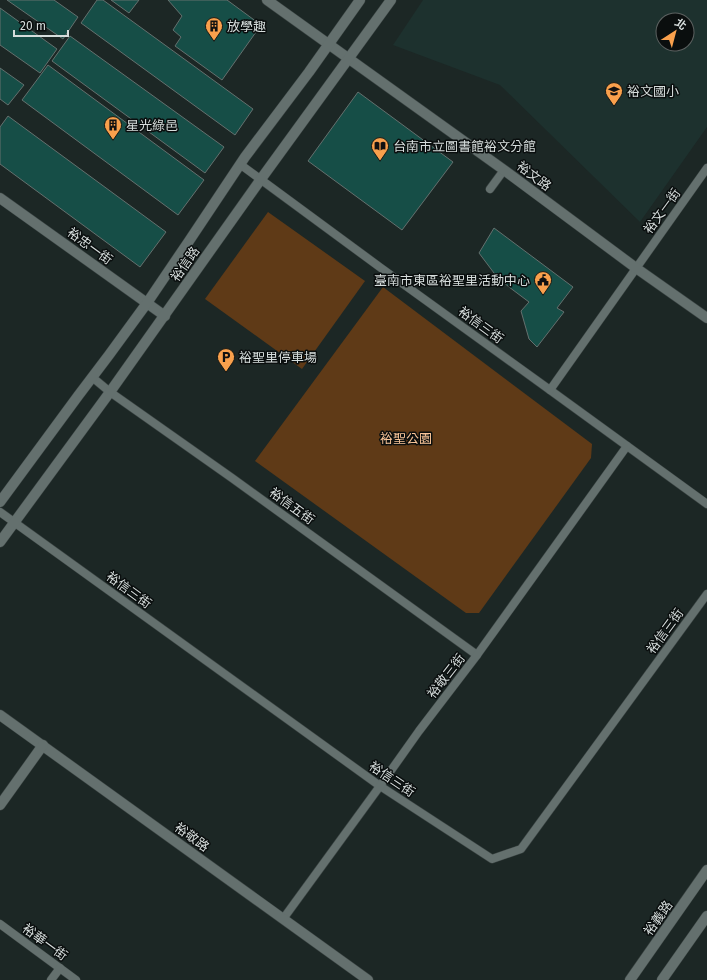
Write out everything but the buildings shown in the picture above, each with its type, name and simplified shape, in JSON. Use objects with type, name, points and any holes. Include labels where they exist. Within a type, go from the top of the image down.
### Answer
[{"type":"street","name":"裕文路","points":[[267,0],[707,318]]},
{"type":"street","name":"裕信路","points":[[0,502],[147,303],[245,158],[360,0]]},
{"type":"street","name":"裕信路","points":[[0,542],[110,392],[261,179],[391,0]]},
{"type":"street","name":"裕忠一街","points":[[0,198],[164,316]]},
{"type":"street","name":"裕敬路","points":[[0,714],[368,980]]},
{"type":"street","points":[[0,805],[43,745]]},
{"type":"street","name":"裕義路","points":[[630,980],[707,870]]},
{"type":"street","points":[[662,980],[707,916]]},
{"type":"lane","name":"裕信三街","points":[[241,165],[707,504]]},
{"type":"lane","name":"裕文一街","points":[[550,390],[707,168]]},
{"type":"lane","points":[[490,190],[504,170]]},
{"type":"lane","name":"裕信五街","points":[[92,377],[110,392],[238,482],[478,655]]},
{"type":"lane","name":"裕敬三街","points":[[283,919],[419,731],[478,655],[627,446]]},
{"type":"lane","name":"裕信三街","points":[[0,512],[380,786],[492,859],[521,849],[707,594]]},
{"type":"lane","name":"裕華一街","points":[[0,924],[76,980]]},
{"type":"lane","points":[[51,980],[60,968]]},
{"type":"shaded area","name":"裕文國小","points":[[423,0],[707,0],[707,127],[640,222],[500,85],[393,45]]},
{"type":"green space","points":[[268,212],[365,281],[302,369],[205,299]]},
{"type":"green space","name":"裕聖公園","points":[[383,287],[592,444],[591,458],[479,613],[466,613],[255,461]]},
{"type":"place","name":"放學趣","points":[[214,41]]},
{"type":"place","name":"裕文國小","points":[[614,106]]},
{"type":"place","name":"星光綠邑","points":[[113,140]]},
{"type":"place","name":"台南市立圖書館裕文分館","points":[[380,161]]},
{"type":"place","name":"臺南市東區裕聖里活動中心","points":[[543,295]]},
{"type":"place","name":"裕聖里停車場","points":[[226,372]]}]
